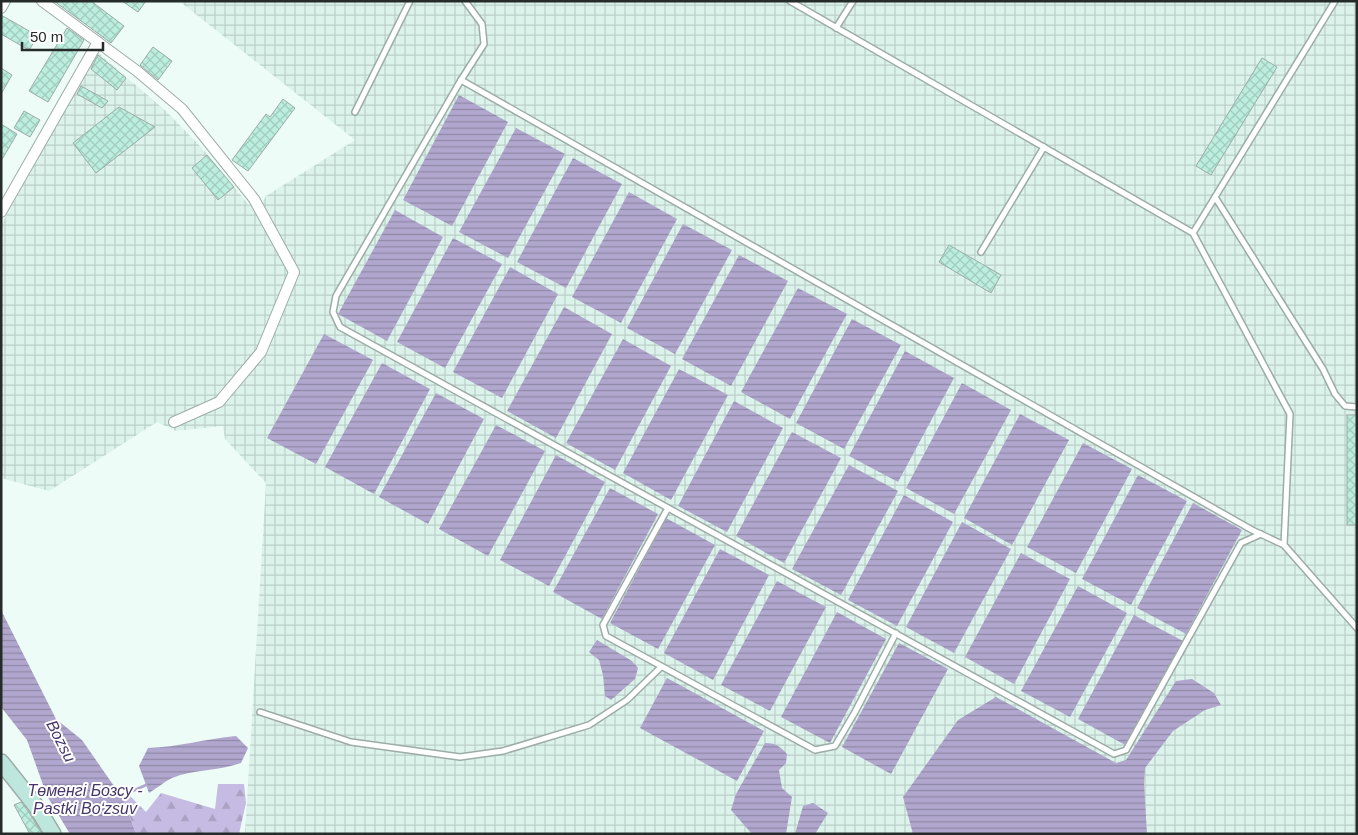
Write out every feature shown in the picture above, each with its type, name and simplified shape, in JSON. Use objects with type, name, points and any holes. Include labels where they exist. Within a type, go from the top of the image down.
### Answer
[{"type":"street","points":[[1,8],[5,1]]},
{"type":"street","points":[[42,1],[137,71],[182,109],[254,199],[294,272],[261,352],[219,402],[174,422]]},
{"type":"street","points":[[1,212],[98,42]]},
{"type":"street","points":[[1,762],[6,778],[36,806],[53,834]]},
{"type":"lane","points":[[355,112],[410,1]]},
{"type":"lane","points":[[465,1],[482,24],[484,44],[461,80],[336,296],[332,312],[340,327],[1114,754],[1126,750],[1241,543],[1261,534]]},
{"type":"lane","points":[[790,1],[1193,233],[1290,414],[1284,545]]},
{"type":"lane","points":[[836,28],[853,1]]},
{"type":"lane","points":[[1193,233],[1335,1]]},
{"type":"lane","points":[[461,80],[1261,534],[1284,545],[1357,628]]},
{"type":"lane","points":[[980,252],[1044,147]]},
{"type":"lane","points":[[1215,197],[1323,369],[1335,394],[1345,406],[1357,407]]},
{"type":"lane","points":[[668,508],[604,625],[606,636],[660,667],[815,750],[821,750],[835,746],[896,634]]},
{"type":"lane","points":[[260,712],[351,742],[460,757],[503,751],[589,725],[627,700],[660,667]]},
{"type":"shaded area","points":[[179,1],[1357,1],[1357,834],[245,834],[266,483],[225,439],[223,426],[176,431],[157,422],[49,491],[1,478],[1,225],[97,52],[166,111],[201,147],[249,205],[260,197],[262,203],[266,196],[355,140]]},
{"type":"green space","points":[[218,784],[244,784],[246,803],[239,834],[136,834],[123,799],[130,796],[146,812],[161,793],[215,809]]},
{"type":"water","points":[[459,95],[508,122],[452,226],[403,200]]},
{"type":"water","points":[[516,128],[565,154],[508,258],[459,232]]},
{"type":"water","points":[[573,158],[622,184],[566,288],[517,262]]},
{"type":"water","points":[[629,192],[677,219],[621,323],[572,297]]},
{"type":"water","points":[[395,210],[443,237],[387,341],[338,314]]},
{"type":"water","points":[[683,224],[732,250],[675,354],[627,328]]},
{"type":"water","points":[[453,238],[502,264],[445,368],[397,342]]},
{"type":"water","points":[[739,255],[788,281],[731,386],[682,359]]},
{"type":"water","points":[[510,267],[558,294],[502,398],[453,372]]},
{"type":"water","points":[[798,288],[847,314],[790,419],[741,392]]},
{"type":"water","points":[[564,307],[612,334],[556,438],[507,411]]},
{"type":"water","points":[[852,319],[901,345],[844,449],[796,423]]},
{"type":"water","points":[[324,334],[373,360],[316,464],[267,438]]},
{"type":"water","points":[[623,339],[671,366],[615,470],[566,443]]},
{"type":"water","points":[[905,351],[954,378],[898,482],[849,456]]},
{"type":"water","points":[[382,363],[430,389],[374,494],[325,467]]},
{"type":"water","points":[[679,369],[728,395],[671,500],[623,473]]},
{"type":"water","points":[[962,383],[1011,410],[954,514],[906,488]]},
{"type":"water","points":[[436,393],[484,419],[428,524],[379,497]]},
{"type":"water","points":[[734,401],[783,428],[727,532],[678,506]]},
{"type":"water","points":[[1020,414],[1069,440],[1012,545],[964,518]]},
{"type":"water","points":[[496,425],[545,451],[488,556],[439,529]]},
{"type":"water","points":[[792,432],[841,458],[784,563],[736,536]]},
{"type":"water","points":[[1083,443],[1132,469],[1076,573],[1027,547]]},
{"type":"water","points":[[556,455],[605,482],[549,586],[500,560]]},
{"type":"water","points":[[849,465],[898,491],[841,595],[792,569]]},
{"type":"water","points":[[1138,475],[1187,501],[1131,605],[1082,579]]},
{"type":"water","points":[[610,488],[658,514],[602,619],[553,592]]},
{"type":"water","points":[[904,495],[953,522],[897,626],[848,600]]},
{"type":"water","points":[[1193,503],[1242,530],[1186,634],[1137,608]]},
{"type":"water","points":[[666,518],[715,545],[658,649],[610,623]]},
{"type":"water","points":[[962,522],[1011,549],[954,653],[906,627]]},
{"type":"water","points":[[720,549],[769,575],[713,680],[664,653]]},
{"type":"water","points":[[1021,553],[1070,579],[1014,684],[965,657]]},
{"type":"water","points":[[777,581],[826,607],[770,711],[721,685]]},
{"type":"water","points":[[1078,586],[1127,613],[1070,717],[1021,691]]},
{"type":"water","name":"Төменгі Бозсу - Pastki Boʻzsuv","points":[[1,610],[56,719],[82,740],[123,799],[136,834],[70,834],[47,796],[27,740],[1,707]]},
{"type":"water","points":[[837,612],[886,639],[830,743],[781,717]]},
{"type":"water","points":[[1134,615],[1183,641],[1127,746],[1078,719]]},
{"type":"water","points":[[597,640],[632,661],[638,668],[635,679],[611,700],[605,696],[599,660],[589,652]]},
{"type":"water","points":[[899,643],[948,669],[891,774],[842,747]]},
{"type":"water","points":[[667,678],[764,731],[737,781],[640,728]]},
{"type":"water","points":[[1192,679],[1214,693],[1221,705],[1205,710],[1173,731],[1145,768],[1147,834],[913,834],[903,797],[958,720],[996,697],[1116,763],[1126,760],[1176,681]]},
{"type":"water","points":[[236,736],[248,748],[241,763],[180,775],[149,793],[139,766],[148,748]]},
{"type":"water","points":[[765,743],[777,746],[787,754],[786,763],[779,770],[782,788],[792,797],[786,834],[752,834],[731,810],[736,794]]},
{"type":"water","points":[[813,803],[828,813],[815,834],[795,834],[803,806]]},
{"type":"building","points":[[54,1],[91,1],[124,26],[111,43]]},
{"type":"building","points":[[122,1],[146,1],[138,12]]},
{"type":"building","points":[[1,15],[38,36],[29,50],[1,34]]},
{"type":"building","points":[[67,28],[84,40],[48,102],[29,91]]},
{"type":"building","points":[[153,47],[172,61],[158,80],[140,65]]},
{"type":"building","points":[[98,55],[126,78],[117,90],[91,69]]},
{"type":"building","points":[[1262,58],[1277,67],[1211,175],[1196,166]]},
{"type":"building","points":[[1,68],[12,75],[1,94]]},
{"type":"building","points":[[81,86],[108,101],[102,108],[77,94]]},
{"type":"building","points":[[283,99],[295,108],[248,171],[232,160],[266,114],[270,117]]},
{"type":"building","points":[[119,107],[155,127],[96,173],[73,143]]},
{"type":"building","points":[[24,111],[40,120],[30,137],[14,128]]},
{"type":"building","points":[[1,124],[17,134],[1,161]]},
{"type":"building","points":[[207,155],[234,187],[218,200],[192,168]]},
{"type":"building","points":[[949,245],[1001,275],[991,293],[939,262]]},
{"type":"building","points":[[1347,415],[1357,415],[1357,525],[1347,525]]},
{"type":"building","points":[[21,802],[42,834],[30,834],[14,805]]},
{"type":"waterway","points":[[117,798],[146,785]]},
{"type":"water label","name":"Bozsu","points":[[61,741]]}]
